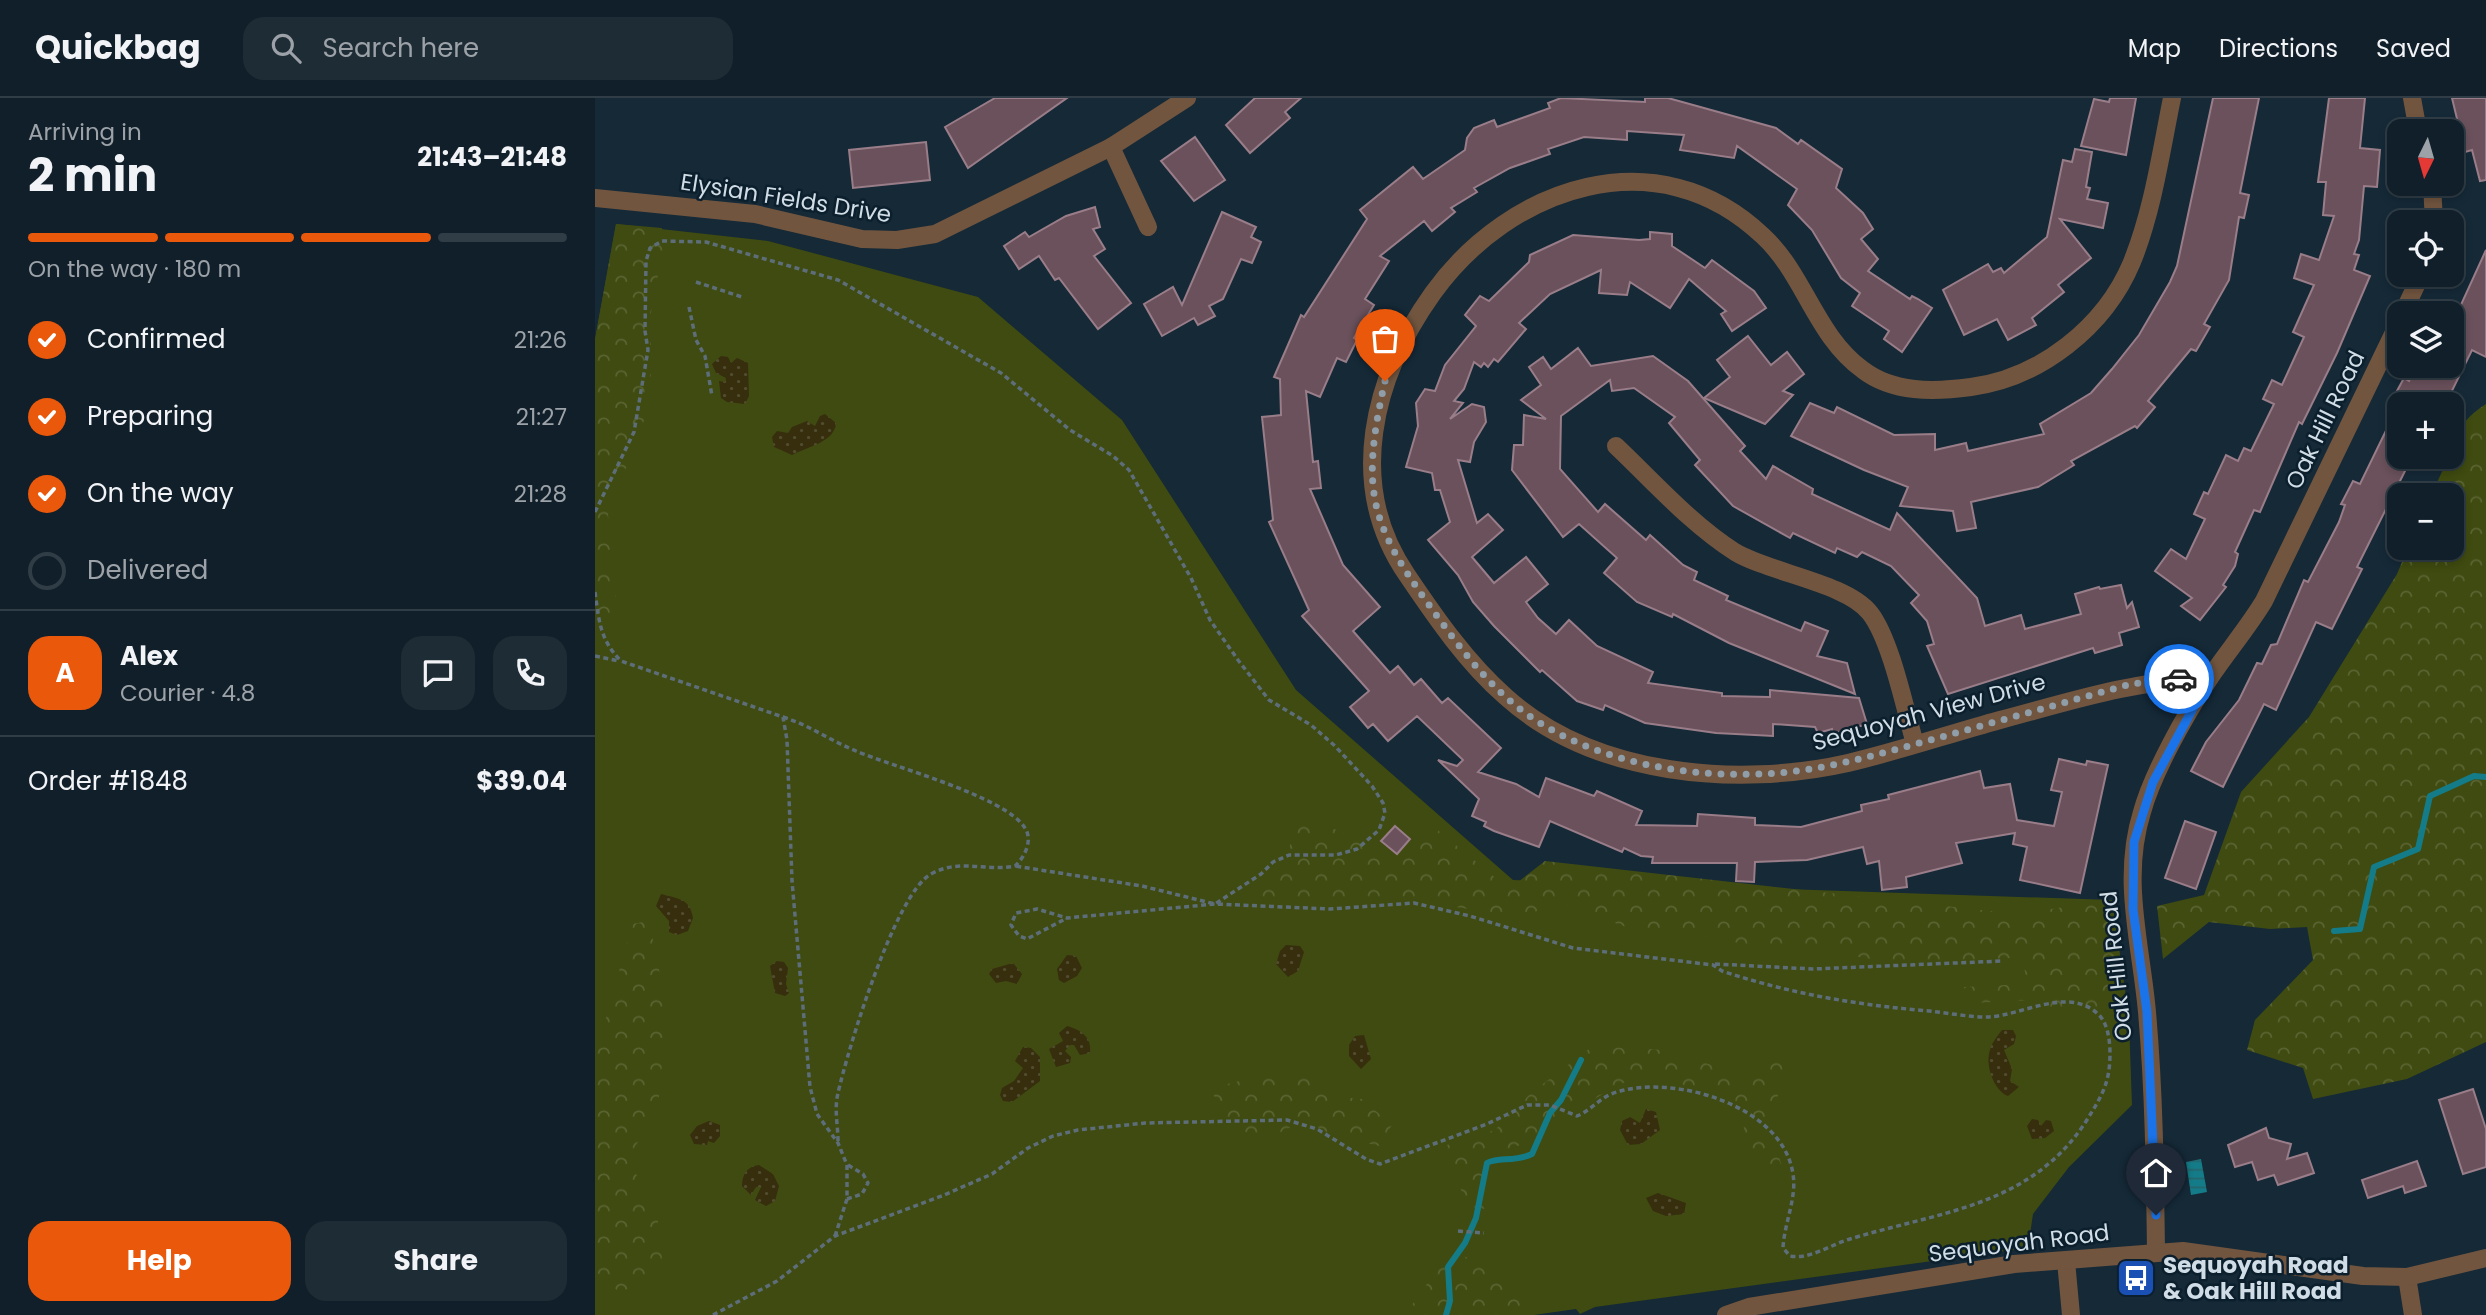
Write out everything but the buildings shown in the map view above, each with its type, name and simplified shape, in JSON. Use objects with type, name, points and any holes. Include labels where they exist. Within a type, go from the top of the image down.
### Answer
[{"type":"street","name":"Elysian Fields Drive","points":[[595,198],[755,214],[862,239],[897,240],[935,234],[1111,147],[1187,98]]},
{"type":"street","name":"Sequoyah View Drive","points":[[2172,98],[2143,231],[2130,268],[2106,306],[2075,340],[2035,368],[1993,384],[1942,391],[1901,388],[1870,376],[1842,354],[1819,324],[1789,267],[1763,235],[1722,206],[1703,197],[1683,189],[1640,181],[1596,183],[1555,195],[1519,213],[1481,239],[1443,278],[1410,324],[1385,381],[1373,436],[1372,490],[1382,530],[1404,570],[1473,665],[1510,701],[1549,728],[1594,750],[1649,765],[1717,774],[1777,773],[1846,764],[2131,684],[2209,679]]},
{"type":"street","points":[[2412,98],[2416,119]]},
{"type":"street","points":[[1111,147],[1148,227]]},
{"type":"street","name":"Oak Hill Road","points":[[2156,1252],[2147,1012],[2133,909],[2134,842],[2153,782],[2209,679],[2244,634],[2264,601],[2387,347]]},
{"type":"street","points":[[1616,446],[1706,531],[1737,552],[1842,594],[1869,612],[1882,635],[1915,744]]},
{"type":"street","name":"Sequoyah Road","points":[[1725,1315],[1749,1307],[1975,1270],[2156,1252],[2183,1251],[2363,1276],[2407,1277],[2486,1258]]},
{"type":"street","points":[[2066,1261],[2071,1315]]},
{"type":"street","points":[[2407,1277],[2413,1315]]},
{"type":"path","points":[[595,512],[633,432],[648,350],[646,261],[650,248],[662,241],[706,242],[838,280],[1001,373],[1070,429],[1113,456],[1129,470],[1191,578],[1210,620],[1238,660],[1269,700],[1311,725],[1335,746],[1383,803],[1385,813],[1379,830],[1357,849],[1336,855],[1289,855],[1273,862],[1261,874],[1215,904]]},
{"type":"path","points":[[696,282],[742,298]]},
{"type":"path","points":[[689,307],[696,340],[705,356],[712,396]]},
{"type":"path","points":[[595,592],[600,632],[606,646],[621,661]]},
{"type":"path","points":[[595,656],[621,661],[783,718],[855,751],[945,784],[1012,815],[1026,829],[1028,837],[1025,854],[1015,866]]},
{"type":"path","points":[[783,718],[787,740],[792,881],[810,1087],[817,1114],[838,1143],[847,1165],[847,1199],[835,1236]]},
{"type":"path","points":[[838,1143],[836,1109],[840,1085],[895,926],[922,880],[943,869],[968,865],[1015,866],[1142,886],[1208,900],[1215,904]]},
{"type":"path","points":[[1067,918],[1027,939],[1019,936],[1011,925],[1016,913],[1029,909],[1067,918],[1215,904],[1330,909],[1414,902],[1470,916],[1573,948],[1713,965],[1813,969],[2003,961]]},
{"type":"path","points":[[713,1315],[777,1282],[835,1236],[944,1195],[992,1174],[1028,1148],[1053,1136],[1078,1130],[1145,1123],[1287,1121],[1317,1129],[1380,1164],[1487,1124],[1527,1105],[1550,1105],[1568,1115],[1584,1113],[1603,1097],[1616,1092],[1664,1086],[1711,1097],[1754,1118],[1773,1137],[1791,1165],[1794,1181],[1783,1248],[1786,1254],[1795,1257],[1851,1238],[1942,1217],[2022,1183],[2067,1147],[2101,1098],[2107,1083],[2110,1049],[2107,1032],[2100,1016],[2084,1005],[2065,1002],[1986,1017],[1867,1006],[1794,993],[1722,971],[1713,965]]},
{"type":"path","points":[[847,1165],[863,1174],[868,1183],[862,1194],[847,1199]]},
{"type":"path","points":[[1458,1231],[1484,1233]]},
{"type":"green space","points":[[616,224],[768,241],[978,297],[1122,420],[1296,690],[1513,880],[2112,900],[2129,1021],[2132,1105],[2069,1167],[2033,1214],[2028,1248],[1595,1307],[1580,1314],[1576,1309],[1534,1315],[595,1315],[595,339]]},
{"type":"green space","points":[[616,224],[662,228],[663,249],[651,312],[651,402],[608,515],[617,614],[595,620],[595,340]]},
{"type":"green space","points":[[2486,404],[2486,1042],[2407,1079],[2313,1099],[2303,1068],[2247,1050],[2255,1020],[2313,960],[2307,927],[2270,929],[2209,922],[2163,959],[2157,906],[2204,895],[2241,792],[2309,717],[2397,574],[2403,560],[2464,560],[2464,483],[2437,483],[2443,469],[2464,469],[2464,424]]},
{"type":"green space","points":[[1303,815],[1397,857],[1434,827],[1509,889],[1545,861],[2017,914],[2112,900],[2127,1003],[2100,1013],[2056,1014],[2040,1000],[1970,1003],[1964,987],[2027,984],[2024,966],[2009,958],[1895,963],[1799,947],[1779,951],[1689,933],[1653,937],[1550,899],[1528,919],[1432,903],[1250,903],[1244,892],[1290,863],[1290,823]]},
{"type":"green space","points":[[649,921],[667,1009],[658,1108],[628,1159],[657,1213],[664,1276],[619,1292],[595,1271],[595,1031],[603,1029],[632,924]]},
{"type":"green space","points":[[1593,1046],[1664,1050],[1744,1075],[1777,1057],[1788,1065],[1768,1126],[1782,1166],[1755,1162],[1744,1132],[1743,1104],[1644,1073],[1606,1092],[1495,1158],[1485,1209],[1466,1206],[1447,1145],[1495,1130],[1531,1093]]},
{"type":"green space","points":[[1272,1073],[1289,1084],[1305,1074],[1317,1076],[1329,1096],[1362,1099],[1392,1125],[1379,1146],[1332,1135],[1305,1120],[1277,1134],[1227,1131],[1211,1088]]},
{"type":"green space","points":[[1450,1251],[1479,1262],[1532,1302],[1529,1315],[1405,1315]]},
{"type":"sand","points":[[721,356],[728,357],[731,363],[737,358],[748,363],[749,396],[745,404],[727,402],[721,398],[719,381],[725,382],[726,378],[716,373],[712,364]]},
{"type":"sand","points":[[825,414],[836,423],[831,435],[826,439],[792,455],[774,447],[772,437],[777,431],[788,433],[792,427],[807,421],[815,426],[820,416]]},
{"type":"sand","points":[[661,894],[682,900],[689,907],[693,918],[688,931],[677,935],[669,932],[669,921],[656,906]]},
{"type":"sand","points":[[1286,945],[1300,946],[1304,952],[1298,971],[1288,977],[1276,964],[1280,951]]},
{"type":"sand","points":[[1067,955],[1076,956],[1082,968],[1077,976],[1064,983],[1059,980],[1057,969]]},
{"type":"sand","points":[[777,961],[784,962],[788,968],[786,984],[789,993],[785,996],[775,993],[770,966]]},
{"type":"sand","points":[[1013,963],[1022,974],[1017,984],[1006,981],[996,983],[989,974],[992,969]]},
{"type":"sand","points":[[1067,1026],[1085,1035],[1090,1053],[1080,1055],[1074,1045],[1070,1045],[1065,1051],[1071,1057],[1070,1063],[1056,1067],[1049,1049],[1063,1041],[1059,1033]]},
{"type":"sand","points":[[2002,1030],[2013,1030],[2016,1036],[2014,1044],[2004,1050],[2012,1069],[2010,1081],[2019,1087],[2008,1096],[1994,1082],[1989,1062],[1991,1048]]},
{"type":"sand","points":[[1364,1035],[1371,1059],[1361,1069],[1349,1056],[1349,1045],[1355,1036]]},
{"type":"sand","points":[[1023,1047],[1031,1048],[1040,1057],[1040,1081],[1012,1102],[1003,1101],[1000,1095],[1002,1088],[1014,1081],[1023,1068],[1015,1061]]},
{"type":"sand","points":[[1646,1109],[1656,1112],[1660,1130],[1641,1144],[1628,1145],[1620,1130],[1622,1121],[1630,1117],[1640,1123]]},
{"type":"sand","points":[[2032,1119],[2038,1120],[2041,1126],[2046,1120],[2051,1121],[2054,1131],[2045,1138],[2032,1139],[2027,1126]]},
{"type":"sand","points":[[709,1121],[720,1125],[720,1136],[714,1143],[708,1141],[707,1145],[694,1144],[690,1135],[697,1126]]},
{"type":"sand","points":[[759,1165],[773,1174],[779,1186],[775,1201],[766,1206],[755,1200],[761,1187],[756,1187],[751,1195],[742,1186],[746,1172]]},
{"type":"sand","points":[[1658,1193],[1686,1203],[1684,1214],[1666,1216],[1653,1211],[1646,1198]]},
{"type":"water","points":[[2201,1159],[2207,1192],[2191,1195],[2186,1162]]},
{"type":"waterway","points":[[2334,931],[2360,929],[2374,867],[2418,849],[2430,796],[2474,776],[2486,777]]},
{"type":"waterway","points":[[1446,1315],[1450,1301],[1448,1267],[1465,1243],[1476,1218],[1487,1163],[1532,1154],[1550,1113],[1561,1100],[1581,1060]]},
{"type":"way so far","points":[[1385,381],[1373,436],[1372,490],[1382,530],[1404,570],[1473,665],[1510,701],[1549,728],[1594,750],[1649,765],[1717,774],[1777,773],[1846,764],[2131,684],[2179,679]]},
{"type":"place","name":"Sequoyah Road & Oak Hill Road","points":[[2136,1278]]},
{"type":"route","points":[[2156,1215],[2147,1012],[2131,876],[2134,842],[2153,782],[2209,679],[2179,679]]}]
